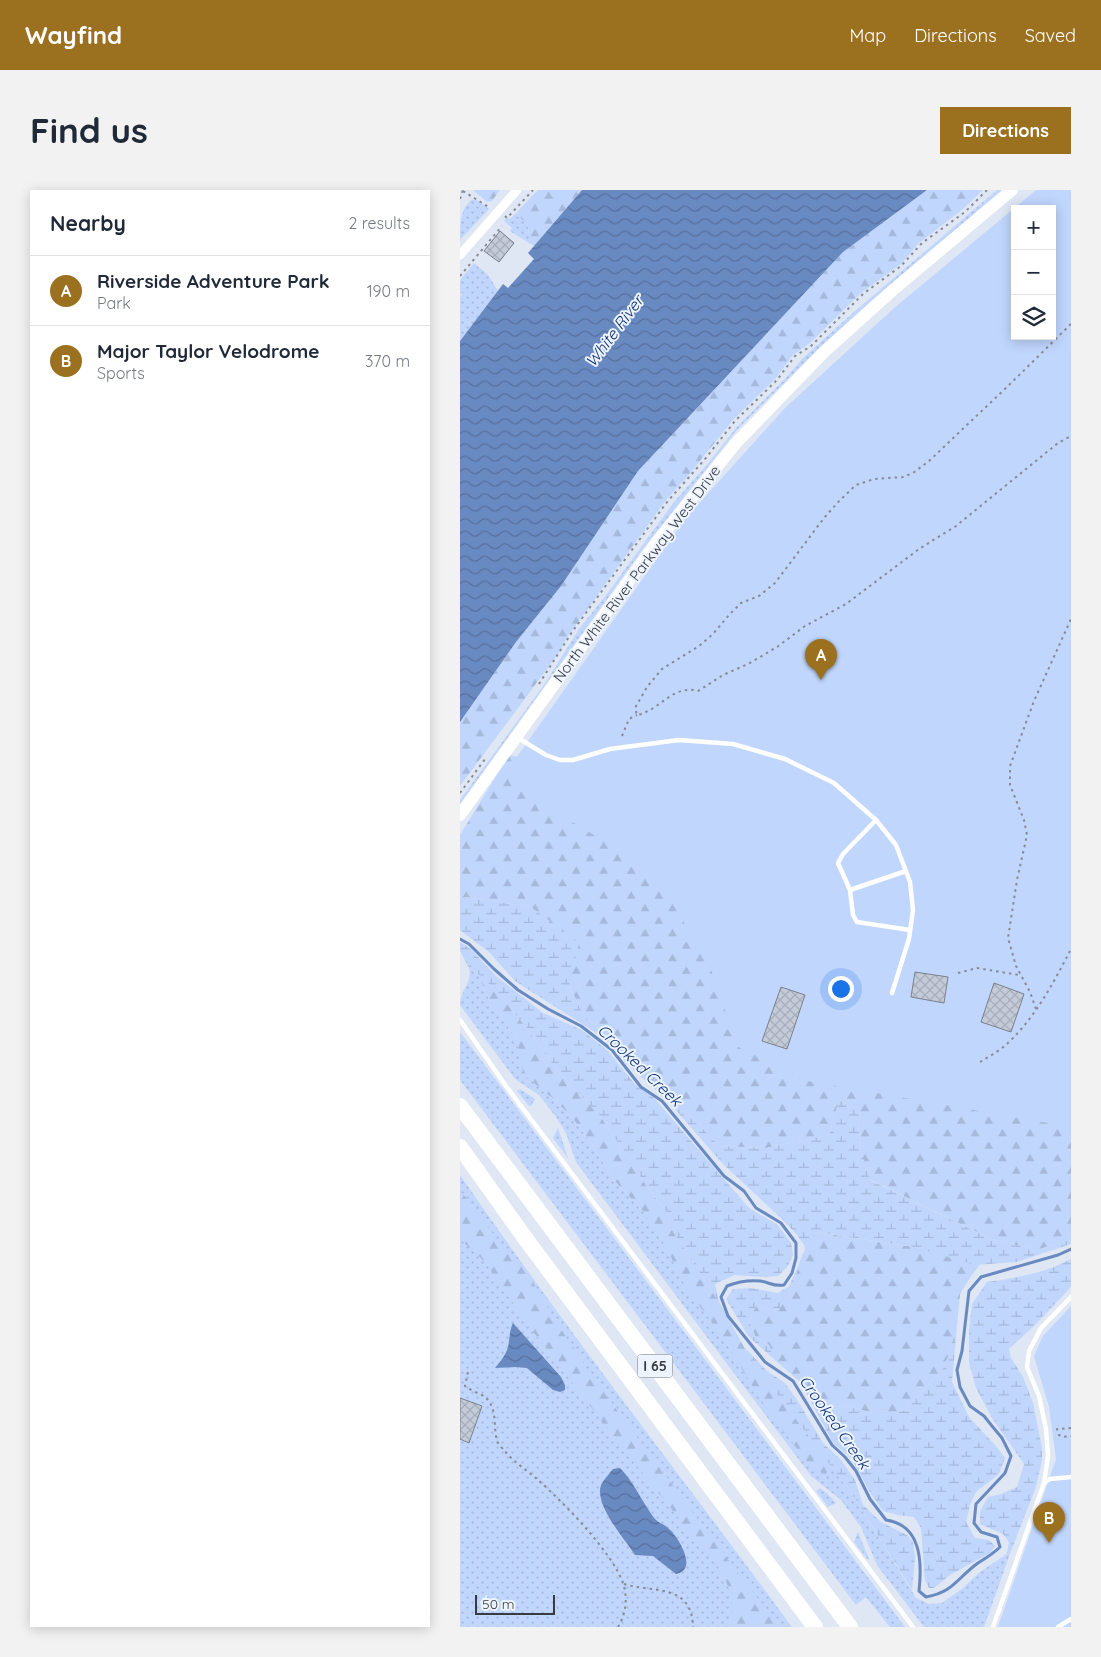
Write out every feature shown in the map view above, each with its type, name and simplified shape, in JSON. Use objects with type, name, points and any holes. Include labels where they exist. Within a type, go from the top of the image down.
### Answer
[{"type":"highway","name":"I 65","points":[[460,1106],[850,1627]]},
{"type":"highway","name":"I 65","points":[[460,1148],[815,1627]]},
{"type":"street","points":[[460,255],[517,190]]},
{"type":"street","name":"North White River Parkway West Drive","points":[[460,816],[662,535],[751,427],[809,367],[865,314],[1012,190]]},
{"type":"lane","points":[[517,737],[546,755],[560,760],[573,760],[610,750],[679,740],[733,744],[785,759],[834,783],[876,820],[896,845],[910,882],[913,910],[910,930],[892,994]]},
{"type":"lane","points":[[876,820],[843,854],[838,863],[850,890],[852,915],[857,922],[910,930]]},
{"type":"lane","points":[[850,890],[906,870]]},
{"type":"lane","points":[[460,1020],[506,1086],[913,1627]]},
{"type":"lane","points":[[993,1627],[1044,1483],[1048,1456],[1046,1429],[1039,1396],[1028,1367],[1029,1351],[1041,1328],[1071,1297]]},
{"type":"lane","points":[[1044,1483],[1050,1479],[1071,1477]]},
{"type":"lane","points":[[1058,1627],[1071,1620]]},
{"type":"path","points":[[460,199],[463,190]]},
{"type":"path","points":[[460,276],[502,226]]},
{"type":"path","points":[[637,715],[635,708],[647,687],[662,669],[713,634],[728,615],[741,603],[759,596],[775,583],[824,518],[856,485],[874,479],[903,477],[913,473],[929,461],[1071,324]]},
{"type":"path","points":[[622,736],[630,719],[647,713],[668,697],[687,688],[698,691],[723,675],[748,664],[805,626],[846,604],[919,548],[956,526],[1058,443],[1071,436]]},
{"type":"path","points":[[1036,1009],[1030,992],[1020,975],[1008,938],[1017,880],[1027,835],[1024,820],[1010,785],[1010,766],[1031,710],[1071,619]]},
{"type":"path","points":[[980,1062],[1008,1043],[1036,1009],[1052,986],[1071,951]]},
{"type":"path","points":[[958,974],[977,968],[1020,975]]},
{"type":"path","points":[[468,1372],[465,1386],[489,1402],[496,1427],[497,1441],[505,1452],[538,1480],[586,1530],[612,1562],[624,1584],[625,1613],[618,1627]]},
{"type":"path","points":[[1071,1428],[1057,1429],[1059,1435],[1063,1437],[1071,1436]]},
{"type":"path","points":[[624,1584],[671,1592],[685,1602],[693,1618],[693,1627]]},
{"type":"green space","points":[[473,190],[500,190],[492,201],[487,202]]},
{"type":"green space","points":[[538,190],[582,190],[534,246],[529,243],[527,224],[517,216],[518,211]]},
{"type":"green space","points":[[927,190],[983,190],[963,209],[919,243],[901,264],[861,293],[810,343],[792,356],[776,378],[733,420],[666,500],[568,636],[558,654],[460,786],[460,722],[516,642],[561,586],[638,471],[843,252]]},
{"type":"green space","points":[[997,190],[1002,190],[871,301],[815,352],[737,430],[643,549],[460,804],[460,800],[546,682],[579,629],[674,502],[737,427],[786,378],[802,359]]},
{"type":"green space","points":[[1036,190],[1071,190],[1071,1127],[808,1081],[738,1047],[709,964],[653,871],[510,784],[509,768],[685,519],[785,408],[893,309],[1011,211],[1011,340],[1056,340],[1056,205],[1018,205]]},
{"type":"green space","points":[[471,200],[477,200],[489,209],[460,240],[461,218],[467,204]]},
{"type":"green space","points":[[518,211],[517,216],[528,227],[529,243],[510,231],[512,228],[504,221],[506,218],[510,219]]},
{"type":"green space","points":[[474,263],[488,275],[498,291],[460,341],[460,297],[465,290],[460,295],[460,280]]},
{"type":"green space","points":[[509,755],[533,761],[1071,1107],[1071,1239],[1037,1250],[991,1239],[869,1179],[861,1152],[859,1110],[839,1100],[829,1135],[766,1148],[719,1146],[641,1062],[584,1016],[531,907],[465,897],[460,900],[460,835]]},
{"type":"green space","points":[[464,897],[531,907],[579,943],[569,986],[584,1016],[641,1062],[719,1146],[766,1148],[829,1135],[839,1100],[859,1110],[861,1152],[870,1180],[991,1239],[1037,1250],[1071,1239],[1071,1244],[1017,1262],[975,1265],[914,1247],[816,1232],[805,1250],[797,1235],[783,1220],[722,1163],[667,1100],[631,1068],[604,1038],[515,981],[490,953],[460,930],[460,900]]},
{"type":"green space","points":[[460,942],[471,949],[496,976],[543,1013],[582,1030],[607,1050],[634,1083],[655,1099],[749,1208],[778,1225],[791,1243],[793,1255],[788,1266],[778,1276],[734,1275],[715,1284],[719,1302],[668,1224],[670,1221],[667,1213],[601,1117],[556,1069],[527,1028],[497,992],[481,976],[469,968],[460,951]]},
{"type":"green space","points":[[469,968],[481,976],[484,991],[519,1043],[519,1057],[550,1096],[571,1116],[591,1143],[613,1179],[643,1211],[655,1229],[719,1302],[750,1358],[854,1497],[916,1598],[929,1604],[942,1603],[963,1588],[980,1572],[1011,1551],[984,1627],[924,1627],[877,1565],[861,1527],[841,1500],[811,1476],[576,1162],[566,1133],[556,1117],[539,1095],[515,1079],[460,1005],[469,978]]},
{"type":"green space","points":[[481,976],[527,1028],[556,1069],[601,1117],[667,1213],[670,1221],[668,1224],[719,1302],[750,1358],[831,1465],[826,1474],[813,1470],[765,1406],[718,1330],[686,1288],[666,1247],[643,1211],[613,1179],[591,1143],[571,1116],[524,1075],[519,1057],[519,1043],[484,991]]},
{"type":"green space","points":[[460,1032],[905,1627],[890,1627],[866,1597],[856,1605],[460,1080]]},
{"type":"green space","points":[[520,1089],[535,1099],[531,1106],[517,1091]]},
{"type":"green space","points":[[558,1128],[568,1158],[553,1138]]},
{"type":"green space","points":[[460,1175],[582,1346],[792,1627],[460,1627]]},
{"type":"green space","points":[[460,1190],[500,1243],[527,1272],[558,1325],[596,1382],[744,1581],[781,1627],[731,1627],[732,1594],[719,1568],[624,1450],[528,1325],[485,1262],[460,1239]]},
{"type":"green space","points":[[815,1232],[914,1247],[980,1265],[960,1294],[957,1326],[945,1366],[906,1410],[883,1415],[809,1398],[799,1381],[775,1360],[769,1345],[755,1336],[749,1321],[756,1306],[777,1312],[790,1293],[802,1255]]},
{"type":"green space","points":[[1071,1259],[1071,1287],[1009,1349],[1011,1358],[1023,1377],[1033,1403],[1042,1448],[1042,1460],[1036,1487],[1011,1551],[1007,1553],[1009,1542],[1003,1534],[980,1524],[980,1511],[988,1497],[1017,1487],[1024,1464],[992,1418],[976,1388],[969,1363],[969,1331],[972,1304],[987,1282],[1041,1271]]},
{"type":"green space","points":[[799,1265],[790,1293],[777,1312],[756,1306],[749,1321],[755,1336],[769,1345],[775,1360],[749,1337],[726,1299],[733,1289],[751,1288],[778,1293],[789,1286]]},
{"type":"green space","points":[[1071,1306],[1071,1627],[998,1627],[1056,1459],[1049,1407],[1034,1356],[1043,1336]]},
{"type":"green space","points":[[957,1326],[952,1382],[969,1417],[1005,1458],[999,1474],[976,1492],[970,1505],[966,1522],[975,1538],[989,1540],[995,1546],[990,1553],[950,1575],[934,1588],[929,1588],[925,1580],[921,1528],[914,1517],[883,1511],[851,1458],[833,1443],[809,1398],[883,1415],[906,1410],[945,1366]]},
{"type":"green space","points":[[744,1347],[767,1371],[785,1383],[823,1443],[841,1460],[855,1480],[863,1505],[881,1522],[907,1535],[913,1542],[915,1558],[912,1590],[854,1497],[750,1358]]},
{"type":"green space","points":[[820,1488],[836,1503],[828,1507],[816,1491]]},
{"type":"green space","points":[[858,1532],[869,1559],[868,1560],[854,1542]]},
{"type":"water","name":"White River","points":[[582,190],[927,190],[843,252],[638,471],[561,586],[516,642],[460,722],[460,341],[503,284],[508,288],[534,259],[528,253]]},
{"type":"water","points":[[513,1323],[561,1377],[565,1390],[560,1392],[553,1390],[527,1368],[495,1368],[507,1350]]},
{"type":"water","points":[[620,1468],[631,1481],[654,1518],[677,1538],[686,1560],[686,1566],[683,1571],[676,1574],[653,1556],[635,1555],[612,1522],[602,1502],[601,1485],[613,1469]]},
{"type":"building","points":[[500,231],[514,243],[499,262],[484,251]]},
{"type":"building","points":[[915,972],[948,977],[944,1003],[911,997]]},
{"type":"building","points":[[994,983],[1024,994],[1011,1032],[981,1022]]},
{"type":"building","points":[[781,987],[805,995],[787,1049],[762,1041]]},
{"type":"building","points":[[460,1398],[482,1406],[469,1443],[460,1439]]},
{"type":"waterway","name":"Crooked Creek","points":[[460,939],[469,944],[518,990],[548,1009],[581,1026],[612,1050],[641,1087],[662,1101],[724,1176],[744,1191],[756,1208],[781,1223],[796,1243],[796,1258],[792,1273],[784,1285],[774,1285],[760,1281],[739,1282],[727,1286],[721,1297],[728,1316],[765,1362],[793,1381],[832,1445],[856,1471],[870,1499],[886,1520],[898,1523],[907,1529],[913,1537],[919,1558],[919,1591],[926,1597],[943,1592],[955,1584],[978,1563],[1000,1547],[997,1537],[981,1532],[974,1523],[976,1504],[1005,1473],[1011,1456],[1002,1438],[984,1416],[970,1406],[960,1387],[957,1370],[962,1351],[969,1291],[981,1277],[1058,1255],[1071,1249]]},
{"type":"place","name":"Riverside Adventure Park","points":[[821,680]]},
{"type":"place","name":"Major Taylor Velodrome","points":[[1049,1543]]}]
